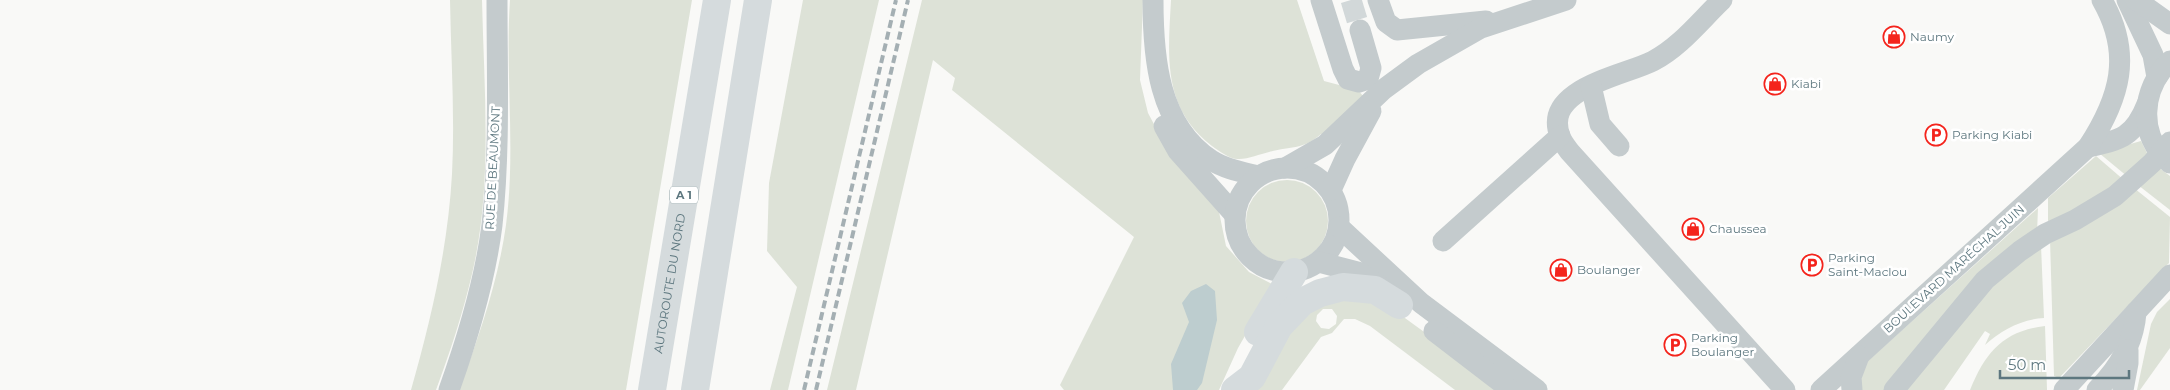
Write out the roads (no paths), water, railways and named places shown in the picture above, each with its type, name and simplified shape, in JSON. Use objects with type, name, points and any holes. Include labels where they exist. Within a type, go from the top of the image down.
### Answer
[{"type":"highway","name":"AUTOROUTE DU NORD","points":[[652,390],[717,0]]},
{"type":"highway","points":[[695,390],[758,0]]},
{"type":"highway","points":[[1233,390],[1249,347],[1294,272]]},
{"type":"highway","points":[[1233,390],[1252,377],[1279,326],[1302,302],[1320,293],[1343,287],[1375,290],[1399,305]]},
{"type":"street","name":"RUE DE BEAUMONT","points":[[449,390],[462,353],[481,284],[492,224],[496,140],[497,0]]},
{"type":"street","points":[[1154,0],[1153,33],[1147,69],[1148,84],[1159,118],[1178,151],[1235,216]]},
{"type":"street","points":[[1321,0],[1343,69],[1348,79],[1359,82],[1368,79],[1371,68],[1360,30]]},
{"type":"street","points":[[1378,0],[1386,22],[1397,30],[1509,18]]},
{"type":"street","points":[[1285,168],[1325,145],[1384,89],[1418,64],[1482,28],[1566,0]]},
{"type":"street","points":[[1722,0],[1672,48],[1653,61],[1576,92],[1564,101],[1558,116],[1560,136],[1570,152],[1786,390]]},
{"type":"street","name":"BOULEVARD MARÉCHAL JUIN","points":[[1821,390],[2088,147],[2106,117],[2116,94],[2120,77],[2119,40],[2113,19],[2102,0]]},
{"type":"street","points":[[1894,390],[1985,280],[2020,251],[2045,234],[2089,213],[2115,196],[2167,153],[2149,133],[2147,104],[2150,89],[2164,69],[2153,55],[2127,0]]},
{"type":"street","points":[[2136,0],[2170,24]]},
{"type":"street","points":[[1153,33],[1157,68],[1169,110],[1178,126],[1193,145],[1211,160],[1229,169],[1258,176]]},
{"type":"street","points":[[1591,86],[1600,124],[1619,146]]},
{"type":"street","points":[[1331,190],[1345,158],[1384,89]]},
{"type":"street","name":"BOULEVARD MARÉCHAL JUIN","points":[[2088,147],[2125,137],[2140,122],[2147,104]]},
{"type":"street","points":[[1443,241],[1560,136]]},
{"type":"street","points":[[1285,168],[1311,173],[1331,190],[1338,208],[1339,228],[1329,252],[1319,262],[1294,272],[1268,268],[1246,253],[1236,229],[1235,216],[1242,193],[1258,176],[1271,170],[1285,168]]},
{"type":"street","points":[[1339,228],[1421,303],[1537,390]]},
{"type":"street","points":[[1319,262],[1361,273],[1383,287],[1399,305],[1511,390]]},
{"type":"street","points":[[2064,390],[2169,278]]},
{"type":"street","points":[[2097,390],[2128,350],[2135,332],[2136,312]]},
{"type":"street","points":[[2123,390],[2128,363],[2128,350]]},
{"type":"street","points":[[1852,390],[1851,376],[1859,356]]},
{"type":"tunnel","points":[[1351,0],[1360,30]]},
{"type":"railway","points":[[804,390],[896,0]]},
{"type":"railway","points":[[816,390],[908,0]]},
{"type":"place","name":"Naumy","points":[[1894,37]]},
{"type":"place","name":"Kiabi","points":[[1775,84]]},
{"type":"place","name":"Parking Kiabi","points":[[1936,135]]},
{"type":"place","name":"Chaussea","points":[[1693,229]]},
{"type":"place","name":"Parking Saint-Maclou","points":[[1812,265]]},
{"type":"place","name":"Boulanger","points":[[1561,270]]},
{"type":"place","name":"Parking Boulanger","points":[[1675,345]]}]
